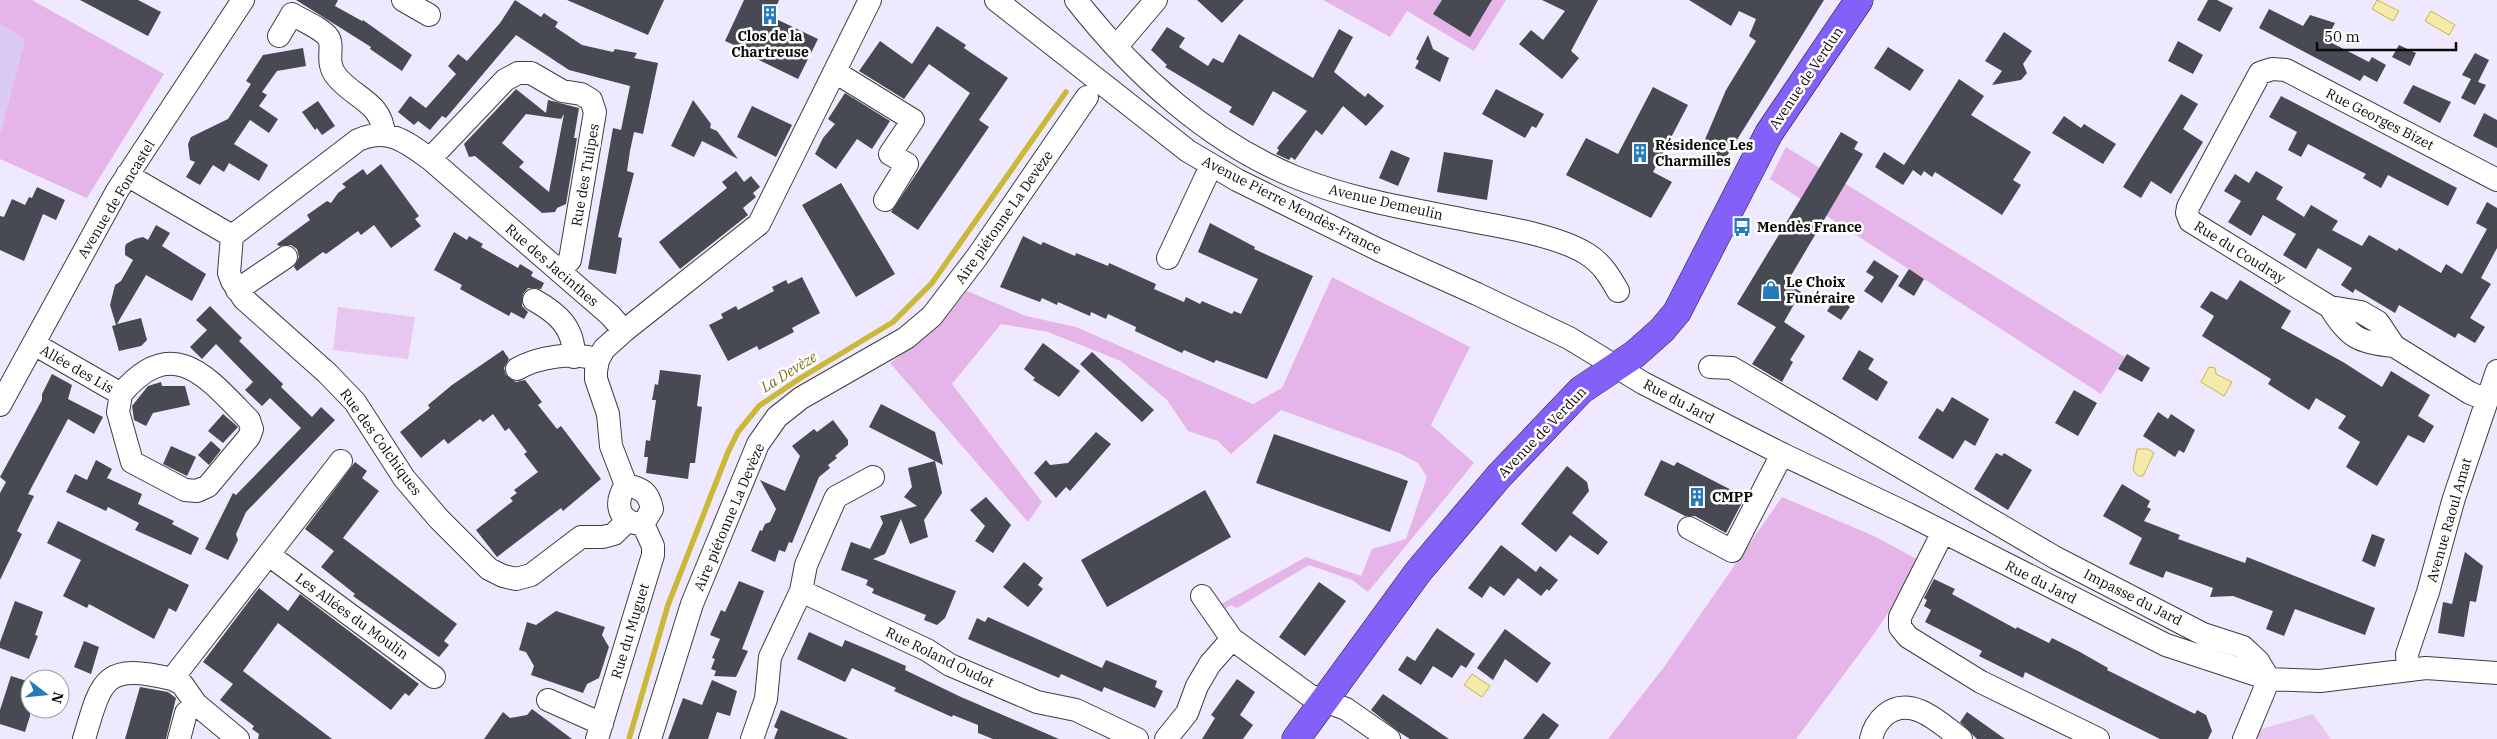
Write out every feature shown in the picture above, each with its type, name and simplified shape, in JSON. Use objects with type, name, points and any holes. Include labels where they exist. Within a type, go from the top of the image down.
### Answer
[{"type":"main road","name":"Avenue de Verdun","points":[[1296,739],[1418,572],[1499,476],[1580,390],[1635,354],[1662,330],[1680,308],[1769,133],[1859,0]]},
{"type":"street","name":"Avenue de Foncastel","points":[[0,405],[127,176],[243,0]]},
{"type":"street","points":[[403,0],[429,15]]},
{"type":"street","points":[[517,369],[532,360],[590,357],[598,360],[604,349],[624,331],[759,224],[870,0]]},
{"type":"street","name":"Avenue Pierre Mendès-France","points":[[996,0],[1144,117],[1211,166],[1379,250],[1569,338],[1615,367]]},
{"type":"street","name":"Avenue Demeulin","points":[[1076,0],[1101,32],[1194,119],[1242,149],[1293,176],[1329,190],[1379,203],[1506,227],[1569,245],[1588,254],[1606,270],[1618,291]]},
{"type":"street","points":[[1116,47],[1156,0]]},
{"type":"street","points":[[127,176],[232,236],[358,140],[372,134],[384,135],[383,124],[378,112],[337,77],[330,66],[331,43],[328,36],[292,14],[279,36]]},
{"type":"street","name":"Rue Georges Bizet","points":[[2260,73],[2272,69],[2286,70],[2497,180]]},
{"type":"street","name":"Rue des Tulipes","points":[[430,159],[505,80],[518,72],[531,73],[562,91],[581,94],[591,100],[596,112],[570,260],[559,271]]},
{"type":"street","points":[[835,72],[913,120],[890,154],[907,164],[885,200]]},
{"type":"street","name":"Rue du Coudray","points":[[2260,73],[2188,207],[2187,213],[2190,221],[2330,307],[2340,323],[2351,333],[2368,343],[2394,346],[2470,393],[2487,400]]},
{"type":"street","name":"Aire piétonne La Devèze","points":[[650,739],[692,604],[758,444],[777,418],[801,398],[906,338],[932,316],[977,257],[1087,97]]},
{"type":"street","name":"Rue des Jacinthes","points":[[384,135],[399,139],[430,159],[610,315],[624,331]]},
{"type":"street","points":[[1168,258],[1211,166]]},
{"type":"street","name":"Rue des Colchiques","points":[[232,236],[229,273],[237,290],[244,299],[327,373],[355,402],[404,478],[439,519],[489,569],[503,576],[516,579],[531,575],[581,537],[603,537],[614,534],[635,522]]},
{"type":"street","points":[[237,290],[286,257]]},
{"type":"street","points":[[534,300],[552,310],[562,319],[570,332],[574,357]]},
{"type":"street","name":"Allée des Lis","points":[[34,344],[121,394]]},
{"type":"street","name":"Rue du Muguet","points":[[598,360],[596,379],[608,414],[610,446],[626,485],[618,503],[620,513],[635,522],[653,546],[653,556],[599,732]]},
{"type":"street","name":"Allée des Lis","points":[[167,364],[180,365],[206,376],[249,420],[252,429],[249,437],[208,486],[197,491],[185,490],[132,462],[118,412],[121,394],[148,370],[167,364]]},
{"type":"street","name":"Rue du Jard","points":[[1615,367],[1782,454],[1975,548],[2166,645],[2269,680],[2320,681],[2408,669],[2497,673]]},
{"type":"street","name":"Impasse du Jard","points":[[1710,367],[1732,368],[2056,558],[2203,634],[2243,646],[2258,661],[2269,680]]},
{"type":"street","name":"Avenue Raoul Amat","points":[[2408,669],[2407,654],[2428,592],[2454,498],[2497,372]]},
{"type":"street","points":[[1689,528],[1732,551],[1782,454]]},
{"type":"street","points":[[172,679],[341,461]]},
{"type":"street","points":[[752,739],[766,699],[770,657],[801,591],[806,565],[836,497],[873,477]]},
{"type":"street","points":[[1975,548],[1989,519]]},
{"type":"street","points":[[1942,532],[1900,617],[1900,627],[1908,637],[1981,682],[2098,739]]},
{"type":"street","name":"Les Allées du Moulin","points":[[269,555],[434,677]]},
{"type":"street","name":"Rue Roland Oudot","points":[[801,591],[927,650],[950,665],[1037,702],[1076,710],[1137,739]]},
{"type":"street","points":[[1202,596],[1232,639],[1309,695],[1346,709],[1381,737]]},
{"type":"street","points":[[1166,739],[1188,713],[1197,686],[1210,664],[1232,639]]},
{"type":"street","points":[[84,739],[100,689],[111,678],[124,672],[141,672],[172,679],[182,684],[196,704],[238,739]]},
{"type":"street","points":[[2244,739],[2269,680]]},
{"type":"street","points":[[548,700],[599,732]]},
{"type":"street","points":[[179,739],[186,713],[196,704]]},
{"type":"street","points":[[1871,739],[1880,720],[1892,710],[1910,707],[1926,713],[1961,739]]},
{"type":"shaded area","points":[[0,0],[32,0],[164,74],[87,198],[0,159],[0,135],[25,39],[0,24]]},
{"type":"shaded area","points":[[1323,0],[1506,0],[1474,51],[1407,11],[1390,37]]},
{"type":"shaded area","points":[[2377,0],[2399,11],[2393,21],[2372,9]]},
{"type":"shaded area","points":[[2431,11],[2455,25],[2449,35],[2425,21]]},
{"type":"shaded area","points":[[0,24],[25,39],[0,135]]},
{"type":"shaded area","points":[[1786,147],[2125,357],[2101,394],[1770,179]]},
{"type":"shaded area","points":[[1332,277],[1470,347],[1431,425],[1474,463],[1368,592],[1352,580],[1309,565],[1237,608],[1231,605],[1223,610],[1221,604],[1306,557],[1361,576],[1372,549],[1406,539],[1427,477],[1418,463],[1399,453],[1281,410],[1231,454],[1218,441],[1188,431],[1167,400],[1121,361],[1048,332],[1001,324],[952,384],[1042,502],[1028,522],[890,363],[937,327],[967,291],[1026,316],[1076,327],[1253,404],[1282,388]]},
{"type":"shaded area","points":[[338,307],[415,317],[408,359],[333,350]]},
{"type":"shaded area","points":[[2209,367],[2215,368],[2216,374],[2232,382],[2224,396],[2201,382]]},
{"type":"shaded area","points":[[2137,449],[2148,449],[2154,453],[2143,476],[2138,476],[2133,470]]},
{"type":"shaded area","points":[[1782,497],[1874,536],[1922,562],[1874,634],[1796,739],[1608,739],[1664,667]]},
{"type":"shaded area","points":[[1472,674],[1490,686],[1482,697],[1464,685]]},
{"type":"shaded area","points":[[2313,714],[2331,739],[2244,739],[2248,733]]},
{"type":"building","points":[[80,0],[138,0],[161,12],[148,36]]},
{"type":"building","points":[[296,0],[338,0],[335,6],[363,20],[412,55],[402,71],[370,49],[371,47]]},
{"type":"building","points":[[515,0],[541,17],[544,13],[558,22],[555,27],[582,45],[613,52],[615,49],[637,53],[634,58],[658,63],[643,134],[634,132],[630,151],[627,171],[634,173],[618,237],[622,238],[616,274],[588,269],[613,128],[621,130],[630,86],[569,70],[516,35],[446,118],[442,116],[430,130],[418,121],[414,125],[398,112],[410,96],[426,108],[456,74],[448,66],[458,54],[467,61],[500,23]]},
{"type":"building","points":[[567,0],[664,0],[648,35]]},
{"type":"building","points":[[744,0],[779,0],[772,17],[818,39],[798,79],[757,59],[759,56],[725,41]]},
{"type":"building","points":[[1197,0],[1244,0],[1222,23]]},
{"type":"building","points":[[1442,0],[1492,0],[1470,37],[1433,14]]},
{"type":"building","points":[[1542,0],[1598,0],[1571,51],[1579,58],[1562,79],[1519,44],[1531,30],[1543,40],[1565,11]]},
{"type":"building","points":[[1689,0],[1824,0],[1725,159],[1701,149],[1726,90],[1756,41],[1749,36],[1756,19],[1739,11],[1731,26]]},
{"type":"building","points":[[2208,0],[2217,0],[2233,8],[2220,32],[2197,20]]},
{"type":"building","points":[[2269,9],[2303,26],[2310,15],[2335,23],[2326,40],[2369,62],[2372,57],[2386,65],[2377,82],[2364,75],[2360,81],[2259,28]]},
{"type":"building","points":[[937,26],[966,45],[964,48],[1008,78],[979,120],[989,127],[918,230],[891,212],[970,93],[929,64],[904,99],[859,71],[880,41],[912,64]]},
{"type":"building","points":[[1167,27],[1185,38],[1179,47],[1208,66],[1213,58],[1223,63],[1239,34],[1313,78],[1339,29],[1353,37],[1334,72],[1365,97],[1368,93],[1384,106],[1366,126],[1343,106],[1322,135],[1316,130],[1295,160],[1291,157],[1289,160],[1276,154],[1279,150],[1277,148],[1307,111],[1273,91],[1253,126],[1229,112],[1232,107],[1165,67],[1167,65],[1151,50]]},
{"type":"building","points":[[2004,32],[2032,51],[2023,64],[2027,73],[2021,80],[1992,85],[2002,71],[1985,61]]},
{"type":"building","points":[[1428,35],[1433,49],[1449,58],[1440,82],[1415,68],[1419,61],[1416,59]]},
{"type":"building","points":[[2178,41],[2203,55],[2193,74],[2168,61]]},
{"type":"building","points":[[2399,45],[2416,53],[2410,66],[2392,57]]},
{"type":"building","points":[[1888,47],[1924,70],[1910,91],[1874,68]]},
{"type":"building","points":[[303,48],[306,66],[277,71],[262,92],[267,95],[259,106],[278,119],[269,133],[250,120],[234,144],[268,165],[259,181],[229,163],[224,172],[213,165],[200,185],[186,177],[195,162],[190,160],[188,144],[191,137],[228,119],[251,84],[246,81],[263,55]]},
{"type":"building","points":[[2475,53],[2489,60],[2478,82],[2462,75]]},
{"type":"building","points":[[1959,79],[1984,96],[1971,115],[2031,152],[2013,180],[2021,185],[2002,215],[1935,172],[1932,177],[1924,171],[1921,176],[1913,170],[1903,185],[1875,167],[1884,152],[1904,165]]},
{"type":"building","points":[[2471,79],[2486,85],[2475,105],[2461,98]]},
{"type":"building","points":[[2413,85],[2451,102],[2440,123],[2403,103]]},
{"type":"building","name":"Résidence Les Charmilles","points":[[1653,87],[1688,105],[1653,172],[1672,182],[1651,218],[1566,175],[1586,138],[1618,154]]},
{"type":"building","points":[[516,89],[546,113],[548,100],[579,108],[574,138],[577,138],[566,204],[557,208],[555,212],[542,213],[475,156],[469,157],[464,144]],"holes":[[[526,114],[561,119],[564,114],[549,192],[519,167],[524,162],[502,143]]]},
{"type":"building","points":[[1496,89],[1544,114],[1536,128],[1532,126],[1525,138],[1482,114]]},
{"type":"building","points":[[845,93],[890,121],[872,149],[857,139],[836,169],[815,154],[823,138],[835,124],[828,119]]},
{"type":"building","points":[[2181,94],[2198,104],[2183,129],[2203,142],[2171,194],[2151,181],[2141,198],[2123,187]]},
{"type":"building","points":[[2281,96],[2457,188],[2448,206],[2388,175],[2381,188],[2363,178],[2366,174],[2308,144],[2301,157],[2288,150],[2297,132],[2269,117]]},
{"type":"building","points":[[693,100],[711,124],[710,128],[717,131],[738,159],[702,141],[694,157],[671,146]]},
{"type":"building","points":[[318,101],[335,126],[322,135],[317,128],[315,130],[302,112]]},
{"type":"building","points":[[752,106],[792,125],[776,157],[737,137]]},
{"type":"building","points":[[2484,113],[2497,120],[2497,148],[2473,136]]},
{"type":"building","points":[[2064,116],[2081,128],[2084,124],[2116,144],[2103,164],[2052,133]]},
{"type":"building","points":[[1841,132],[1858,142],[1854,149],[1863,154],[1789,279],[1798,284],[1795,288],[1801,292],[1784,322],[1805,336],[1790,360],[1793,362],[1782,382],[1752,364],[1776,327],[1737,304]]},
{"type":"building","points":[[1391,150],[1410,158],[1398,186],[1379,178]]},
{"type":"building","points":[[1444,152],[1493,160],[1487,200],[1437,192]]},
{"type":"building","points":[[381,164],[419,216],[415,219],[421,226],[391,248],[374,225],[361,235],[358,231],[326,254],[323,252],[297,271],[294,267],[299,257],[297,249],[291,245],[279,246],[277,244],[310,220],[307,215],[327,201],[331,203],[338,193],[346,187],[342,184],[363,169],[367,175]]},
{"type":"building","points":[[736,171],[744,182],[751,176],[760,187],[753,193],[756,197],[743,208],[748,215],[680,269],[659,242],[727,188],[722,182]]},
{"type":"building","points":[[2256,171],[2283,187],[2276,199],[2304,217],[2311,205],[2338,221],[2332,230],[2362,246],[2369,235],[2397,251],[2399,248],[2441,273],[2446,264],[2462,274],[2487,229],[2476,223],[2487,202],[2497,208],[2497,248],[2481,278],[2491,284],[2470,318],[2485,327],[2475,343],[2458,333],[2455,338],[2399,305],[2395,313],[2355,289],[2353,293],[2341,285],[2352,268],[2318,248],[2306,269],[2283,255],[2296,234],[2263,215],[2251,236],[2228,222],[2241,201],[2224,191],[2235,174],[2249,183]]},
{"type":"building","points":[[841,183],[895,274],[856,297],[802,205]]},
{"type":"building","points":[[37,187],[65,200],[56,220],[43,214],[24,261],[0,250],[0,216],[4,217],[12,199],[25,205],[29,197],[32,198]]},
{"type":"building","points":[[1210,223],[1255,247],[1254,249],[1313,276],[1267,379],[1216,360],[1214,363],[1184,350],[1182,353],[1135,331],[1136,327],[1108,314],[1106,319],[1091,312],[1090,316],[1058,302],[1057,305],[1042,298],[1040,302],[1000,287],[1023,236],[1041,245],[1043,242],[1075,256],[1076,253],[1108,266],[1109,263],[1156,284],[1154,289],[1184,302],[1186,297],[1200,304],[1202,301],[1232,314],[1234,311],[1241,314],[1258,279],[1198,252]]},
{"type":"building","points":[[156,225],[170,233],[162,246],[206,274],[192,301],[146,275],[117,324],[141,318],[147,340],[141,346],[119,351],[112,326],[116,325],[110,305],[115,285],[121,281],[133,260],[125,255],[125,247],[126,244],[135,239],[143,237],[148,240]]},
{"type":"building","points":[[454,232],[467,240],[469,236],[483,244],[481,247],[518,268],[520,264],[533,272],[531,276],[544,283],[541,289],[528,288],[523,294],[522,306],[528,312],[524,319],[511,312],[509,316],[460,289],[462,285],[434,270]]},
{"type":"building","points":[[1874,260],[1899,276],[1882,303],[1864,291],[1874,277],[1866,272]]},
{"type":"building","points":[[1909,269],[1924,279],[1914,296],[1898,286]]},
{"type":"building","points":[[802,277],[820,313],[792,328],[794,332],[759,350],[757,346],[728,361],[709,325],[723,318],[721,314],[736,306],[738,310],[774,291],[772,287],[786,280],[788,284]]},
{"type":"building","points":[[2240,280],[2291,311],[2281,328],[2343,362],[2382,387],[2391,371],[2430,395],[2418,416],[2434,426],[2424,443],[2408,435],[2377,486],[2346,467],[2360,442],[2338,428],[2346,416],[2316,398],[2309,410],[2268,384],[2271,379],[2202,336],[2214,316],[2200,307],[2211,291],[2227,300]]},
{"type":"building","points":[[1836,297],[1850,307],[1841,320],[1827,311]]},
{"type":"building","points":[[210,306],[242,338],[239,341],[283,384],[281,387],[312,417],[321,407],[335,420],[246,512],[236,534],[238,540],[228,560],[205,549],[233,493],[236,495],[301,428],[270,398],[262,406],[245,390],[253,382],[216,344],[202,359],[190,347],[207,330],[196,320]]},
{"type":"building","points":[[1043,343],[1080,371],[1059,397],[1033,380],[1035,378],[1024,369]]},
{"type":"building","points":[[503,350],[509,359],[504,368],[506,375],[516,382],[525,380],[542,402],[538,405],[557,429],[561,426],[601,479],[563,511],[561,508],[497,557],[476,530],[513,501],[510,498],[517,493],[514,490],[538,472],[524,454],[527,452],[509,428],[505,431],[493,414],[483,422],[480,419],[448,444],[444,439],[421,458],[400,432],[430,408],[428,405],[452,385]]},
{"type":"building","points":[[1859,350],[1874,359],[1868,369],[1888,382],[1877,401],[1842,379]]},
{"type":"building","points":[[1092,352],[1154,410],[1142,422],[1080,364]]},
{"type":"building","points":[[2127,354],[2150,368],[2142,382],[2118,369]]},
{"type":"building","points":[[660,370],[701,375],[697,406],[702,407],[695,463],[690,463],[688,479],[646,473],[648,457],[644,457],[646,440],[650,441],[656,400],[652,400],[655,384],[658,385]]},
{"type":"building","points":[[52,374],[72,385],[68,399],[103,417],[94,434],[68,419],[28,494],[34,496],[17,531],[22,534],[0,580],[0,493],[6,482],[0,477],[42,400],[42,394]]},
{"type":"building","points":[[161,382],[162,386],[185,386],[190,405],[153,413],[146,426],[134,420],[132,406],[148,386]]},
{"type":"building","points":[[2074,390],[2097,403],[2078,436],[2055,423]]},
{"type":"building","points":[[1952,397],[1989,419],[1975,446],[1965,440],[1953,459],[1918,438],[1937,408],[1943,412]]},
{"type":"building","points":[[881,404],[935,432],[943,465],[869,427]]},
{"type":"building","points":[[2158,412],[2168,419],[2171,414],[2195,430],[2184,453],[2179,450],[2175,457],[2143,436]]},
{"type":"building","points":[[223,414],[238,427],[223,443],[208,431]]},
{"type":"building","points":[[833,420],[848,440],[848,445],[835,456],[837,458],[828,465],[830,468],[819,477],[792,543],[789,542],[785,552],[779,550],[775,562],[751,551],[760,530],[762,531],[765,524],[770,522],[776,509],[760,480],[785,491],[800,456],[792,446],[814,429],[817,432]]},
{"type":"building","points":[[1096,432],[1111,444],[1070,491],[1066,487],[1056,498],[1034,473],[1046,460],[1050,465],[1068,463]]},
{"type":"building","points":[[1274,434],[1408,481],[1390,532],[1256,483]]},
{"type":"building","points":[[211,441],[221,450],[209,465],[198,455]]},
{"type":"building","points":[[171,446],[196,457],[187,476],[163,464]]},
{"type":"building","points":[[1996,453],[2002,456],[2004,453],[2032,470],[2008,510],[1974,489]]},
{"type":"building","points":[[96,460],[112,469],[107,478],[142,494],[138,504],[174,521],[172,524],[199,538],[191,555],[135,530],[139,523],[108,507],[106,511],[66,492],[75,474],[87,480]]},
{"type":"building","name":"CMPP","points":[[1661,460],[1674,466],[1677,462],[1745,497],[1726,533],[1695,516],[1685,516],[1644,495]]},
{"type":"building","points":[[935,461],[942,493],[924,520],[928,537],[910,544],[901,519],[885,554],[873,559],[956,591],[945,618],[937,625],[924,620],[926,615],[872,593],[874,589],[866,585],[868,580],[841,570],[851,542],[870,549],[883,523],[880,516],[917,506],[904,497],[912,487],[908,468]]},
{"type":"building","points":[[355,462],[367,471],[362,478],[379,491],[343,538],[457,624],[444,641],[449,645],[439,657],[353,596],[355,594],[321,567],[334,551],[305,529]]},
{"type":"building","points":[[1567,466],[1587,482],[1589,491],[1572,513],[1608,542],[1598,555],[1570,535],[1556,552],[1521,524]]},
{"type":"building","points":[[2122,484],[2150,501],[2147,507],[2151,509],[2144,521],[2180,535],[2178,539],[2245,563],[2247,557],[2375,608],[2365,635],[2295,609],[2284,636],[2266,629],[2273,611],[2233,596],[2210,597],[2213,588],[2166,571],[2163,578],[2129,564],[2142,538],[2103,516]]},
{"type":"building","points":[[1205,490],[1231,537],[1107,607],[1081,560]]},
{"type":"building","points":[[986,497],[1011,525],[993,553],[975,541],[985,526],[970,510]]},
{"type":"building","points":[[58,521],[189,585],[176,612],[169,608],[154,639],[89,604],[87,608],[63,596],[81,560],[47,543]]},
{"type":"building","points":[[2372,534],[2385,539],[2375,567],[2362,561]]},
{"type":"building","points":[[1501,545],[1536,572],[1540,566],[1558,580],[1549,591],[1547,589],[1541,596],[1518,578],[1504,596],[1490,586],[1482,598],[1468,588]]},
{"type":"building","points":[[2465,552],[2483,566],[2476,602],[2470,601],[2464,637],[2438,633],[2443,602],[2452,604]]},
{"type":"building","points":[[1024,562],[1043,578],[1038,585],[1043,589],[1028,607],[1003,587]]},
{"type":"building","points":[[1934,579],[1955,589],[1952,594],[2016,629],[2017,627],[2049,643],[2052,638],[2108,668],[2107,670],[2195,714],[2197,710],[2206,715],[2212,731],[2208,739],[2160,739],[2025,672],[2023,678],[1979,656],[1982,651],[1925,622],[1931,610],[1924,606],[1927,600],[1924,598]]},
{"type":"building","points":[[739,581],[764,591],[742,649],[748,651],[736,677],[714,676],[716,671],[711,669],[715,659],[712,658],[720,639],[710,635],[721,610],[725,612]]},
{"type":"building","points":[[1319,582],[1346,601],[1305,656],[1279,637]]},
{"type":"building","points":[[259,588],[288,611],[300,594],[419,684],[409,696],[405,693],[391,710],[278,623],[243,671],[332,739],[258,739],[259,734],[252,729],[254,726],[220,700],[233,684],[203,662]]},
{"type":"building","points":[[15,601],[43,612],[35,635],[38,636],[29,659],[0,648],[0,642]]},
{"type":"building","points":[[556,611],[605,627],[602,635],[609,647],[599,678],[587,684],[583,693],[531,675],[534,666],[526,652],[519,650],[527,622],[536,625]]},
{"type":"building","points":[[988,617],[1102,668],[1106,660],[1157,681],[1155,687],[1163,691],[1155,708],[1104,687],[1102,692],[1061,674],[1059,678],[968,639],[977,618],[985,622]]},
{"type":"building","points":[[1437,628],[1475,654],[1466,668],[1461,665],[1452,678],[1433,666],[1421,685],[1398,670],[1407,656],[1415,661]]},
{"type":"building","points":[[1505,629],[1551,663],[1537,683],[1505,659],[1493,680],[1477,668]]},
{"type":"building","points":[[809,632],[842,647],[845,640],[874,652],[906,666],[905,670],[961,697],[1059,739],[993,739],[978,733],[978,725],[953,715],[952,717],[894,691],[896,688],[852,668],[845,682],[797,659]]},
{"type":"building","points":[[84,641],[99,647],[91,674],[74,667]]},
{"type":"building","points":[[11,676],[20,679],[20,719],[29,719],[25,732],[0,724],[0,710]]},
{"type":"building","points":[[1237,679],[1255,692],[1240,715],[1253,725],[1243,739],[1202,739],[1215,718],[1211,715]]},
{"type":"building","points":[[712,680],[737,691],[730,716],[717,712],[708,739],[668,739],[683,698],[702,705]]},
{"type":"building","points":[[140,687],[168,692],[176,698],[166,739],[125,739]]},
{"type":"building","points":[[1383,694],[1449,739],[1410,739],[1399,732],[1371,710]]},
{"type":"building","points":[[532,709],[572,739],[484,739],[503,712],[510,718],[527,715]]},
{"type":"building","points":[[781,710],[849,739],[774,739],[778,729],[774,727]]},
{"type":"building","points":[[1967,712],[2005,739],[1977,739],[1960,722]]},
{"type":"building","points":[[1543,713],[1559,725],[1549,739],[1523,739]]},
{"type":"waterway","name":"La Devèze","points":[[629,739],[668,605],[728,452],[738,432],[759,406],[799,379],[893,322],[932,283],[1066,92]]},
{"type":"place","name":"Clos de la Chartreuse","points":[[770,15]]},
{"type":"place","name":"Résidence Les Charmilles","points":[[1640,153]]},
{"type":"place","name":"Mendès France","points":[[1742,227]]},
{"type":"place","name":"Le Choix Funéraire","points":[[1771,290]]},
{"type":"place","name":"CMPP","points":[[1697,497]]}]
